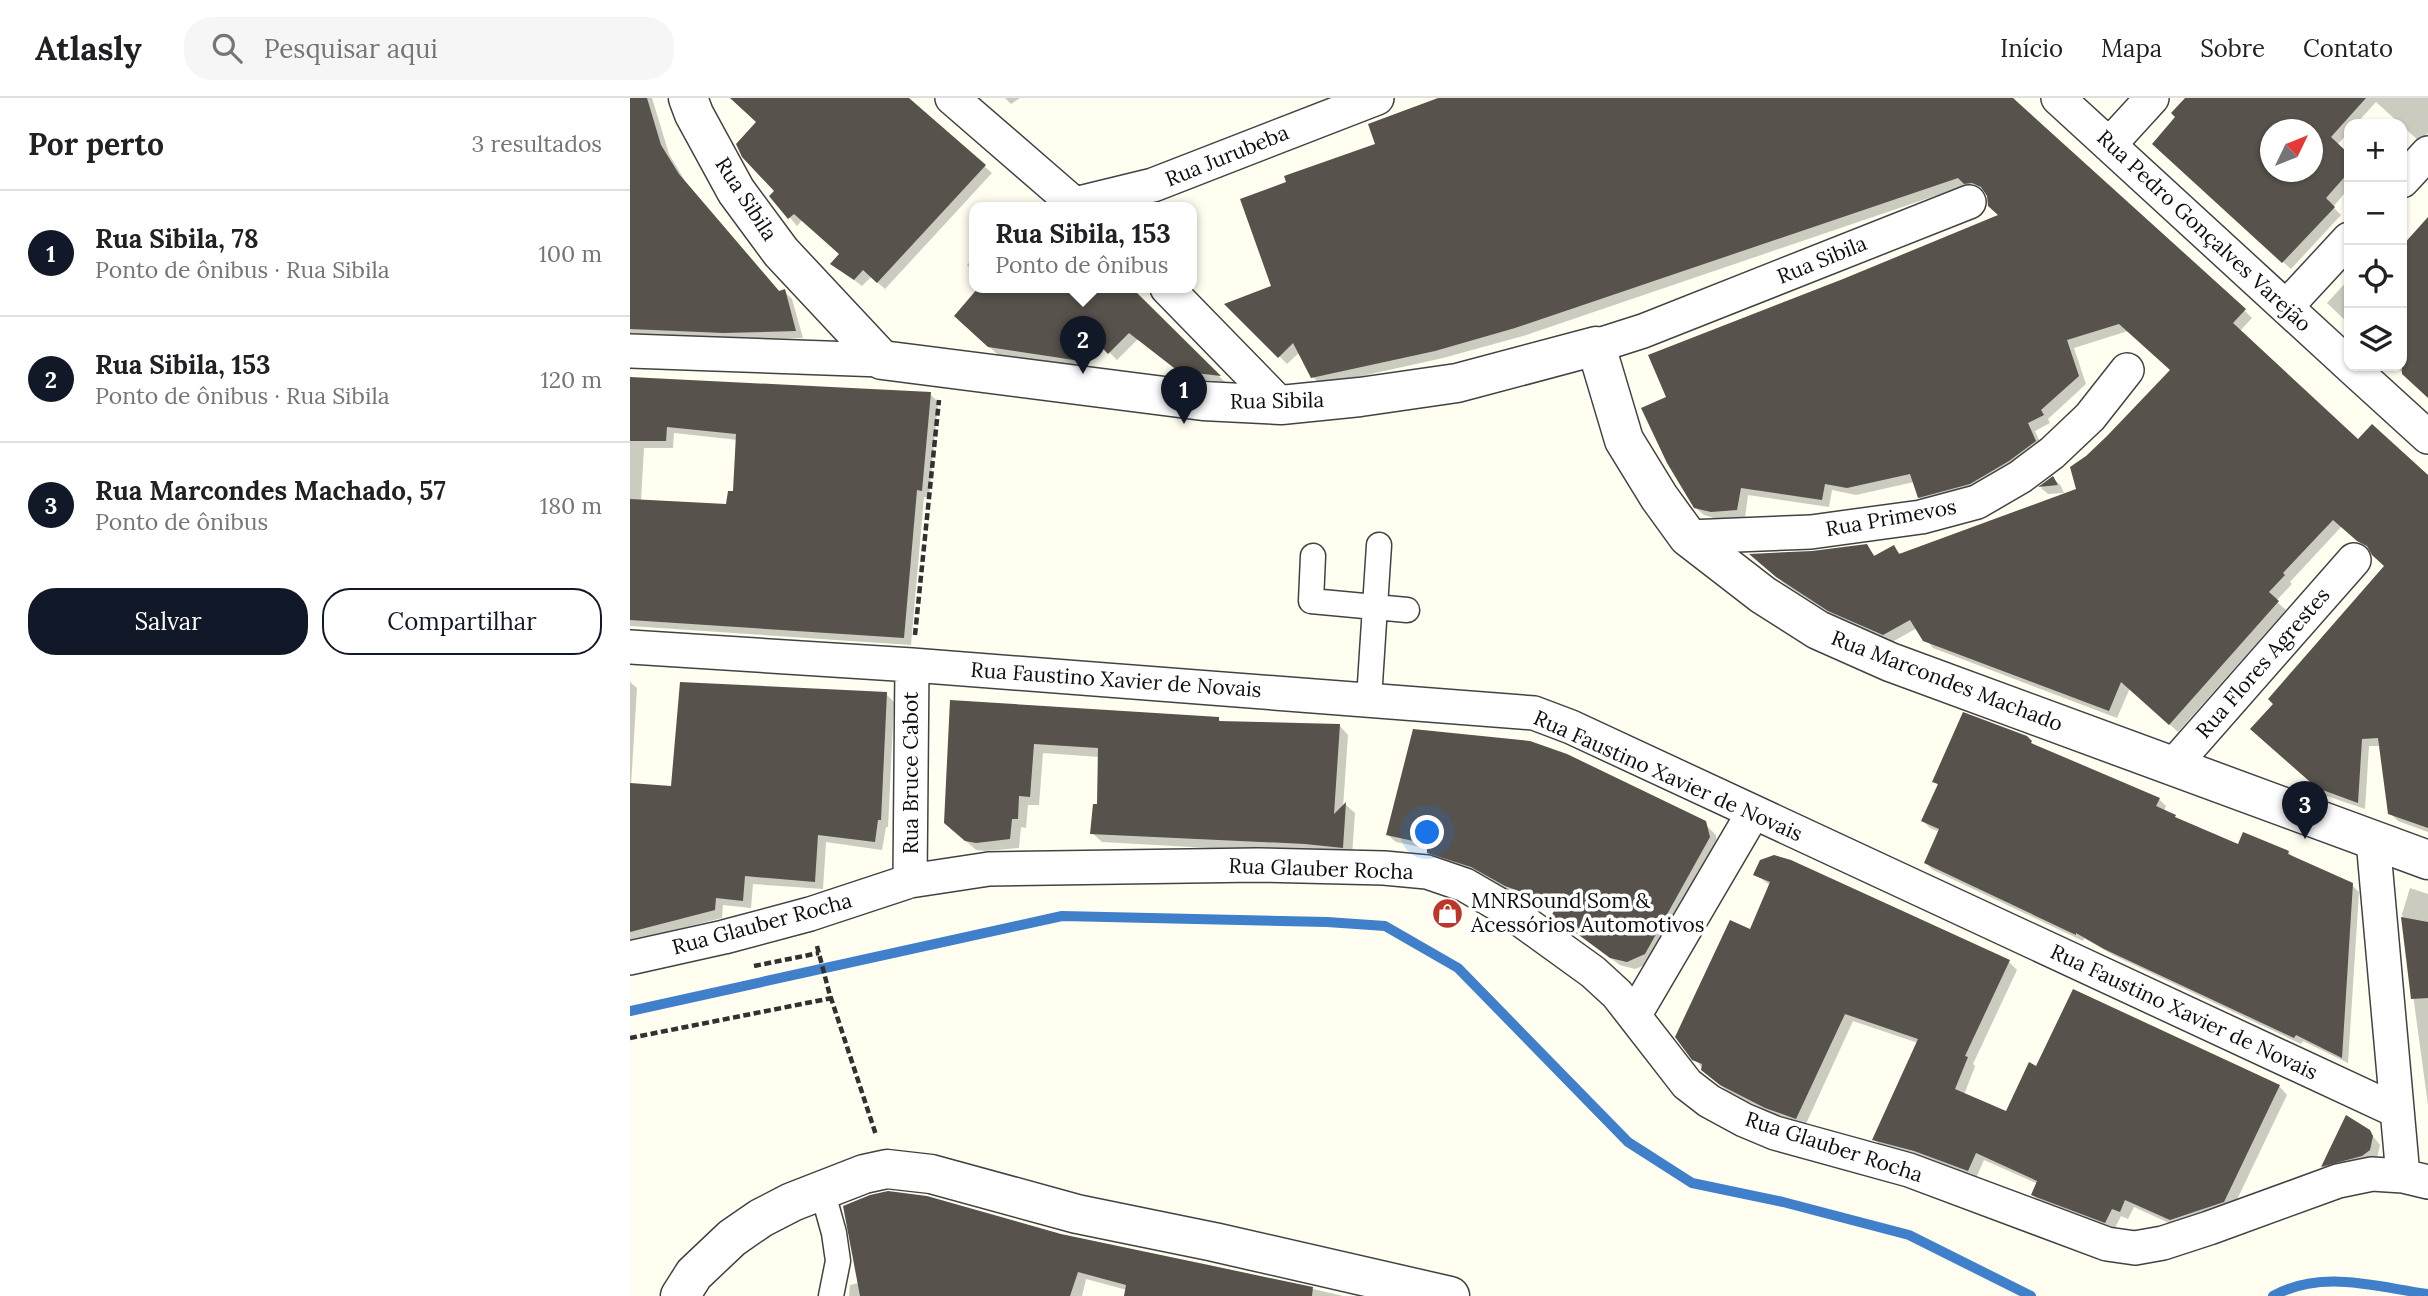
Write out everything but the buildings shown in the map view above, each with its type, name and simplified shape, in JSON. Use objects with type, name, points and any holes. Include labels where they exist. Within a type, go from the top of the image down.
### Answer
[{"type":"street","name":"Rua Sibila","points":[[688,98],[736,191],[781,252],[883,360],[1203,401],[1281,405],[1458,383],[1643,331],[1969,202]]},
{"type":"street","points":[[952,98],[1072,202]]},
{"type":"street","name":"Rua Jurubeba","points":[[1091,202],[1153,185],[1377,98]]},
{"type":"street","name":"Rua Pedro Gonçalves Varejão","points":[[2058,98],[2344,360]]},
{"type":"street","points":[[2109,145],[2152,98]]},
{"type":"street","points":[[2407,176],[2428,153]]},
{"type":"street","points":[[2286,307],[2344,244]]},
{"type":"street","points":[[1172,293],[1281,405]]},
{"type":"street","name":"Rua Marcondes Machado","points":[[1596,346],[1624,440],[1658,497],[1688,537],[1763,595],[1818,630],[1889,662],[2428,860]]},
{"type":"street","points":[[630,351],[883,360]]},
{"type":"street","name":"Rua Primevos","points":[[1688,537],[1811,532],[1921,517],[1976,502],[2020,477],[2052,453],[2090,417],[2127,370]]},
{"type":"street","name":"Rua Pedro Gonçalves Varejão","points":[[2356,371],[2428,437]]},
{"type":"street","points":[[1369,699],[1379,545]]},
{"type":"street","points":[[1313,556],[1311,601],[1407,610]]},
{"type":"street","name":"Rua Flores Agrestes","points":[[2172,767],[2354,560]]},
{"type":"street","name":"Rua Faustino Xavier de Novais","points":[[630,647],[912,665],[1534,713],[1571,727],[2397,1111]]},
{"type":"street","name":"Rua Bruce Cabot","points":[[911,881],[912,665]]},
{"type":"street","points":[[1634,1016],[1753,813]]},
{"type":"street","points":[[2373,840],[2397,1111],[2415,1179]]},
{"type":"street","name":"Rua Glauber Rocha","points":[[630,958],[810,914],[911,881],[989,869],[1257,865],[1384,868],[1427,872],[1465,885],[1532,927],[1593,972],[1617,994],[1687,1084],[1709,1101],[1775,1133],[1909,1170],[2107,1244],[2135,1248],[2163,1242],[2337,1181],[2372,1174],[2415,1179]]},
{"type":"street","points":[[680,1296],[694,1274],[732,1238],[761,1217],[864,1174],[887,1169],[932,1174],[1077,1214],[1450,1296]]},
{"type":"street","points":[[822,1190],[834,1233],[838,1261],[831,1296]]},
{"type":"path","points":[[912,665],[942,368]]},
{"type":"path","points":[[820,959],[887,1169]]},
{"type":"path","points":[[630,1038],[830,995]]},
{"type":"waterway","points":[[630,1011],[1062,916],[1327,922],[1385,926],[1458,968],[1628,1142],[1692,1183],[1783,1202],[1909,1235],[2031,1296]]},
{"type":"waterway","points":[[2273,1296],[2311,1283],[2330,1282],[2369,1284],[2428,1294]]},
{"type":"place","name":"Rua Sibila, 153","points":[[1083,374]]},
{"type":"place","name":"Rua Sibila, 78","points":[[1184,424]]},
{"type":"place","name":"Rua Marcondes Machado, 57","points":[[2305,839]]},
{"type":"place","name":"MNRSound Som & Acessórios Automotivos","points":[[1448,913]]}]
